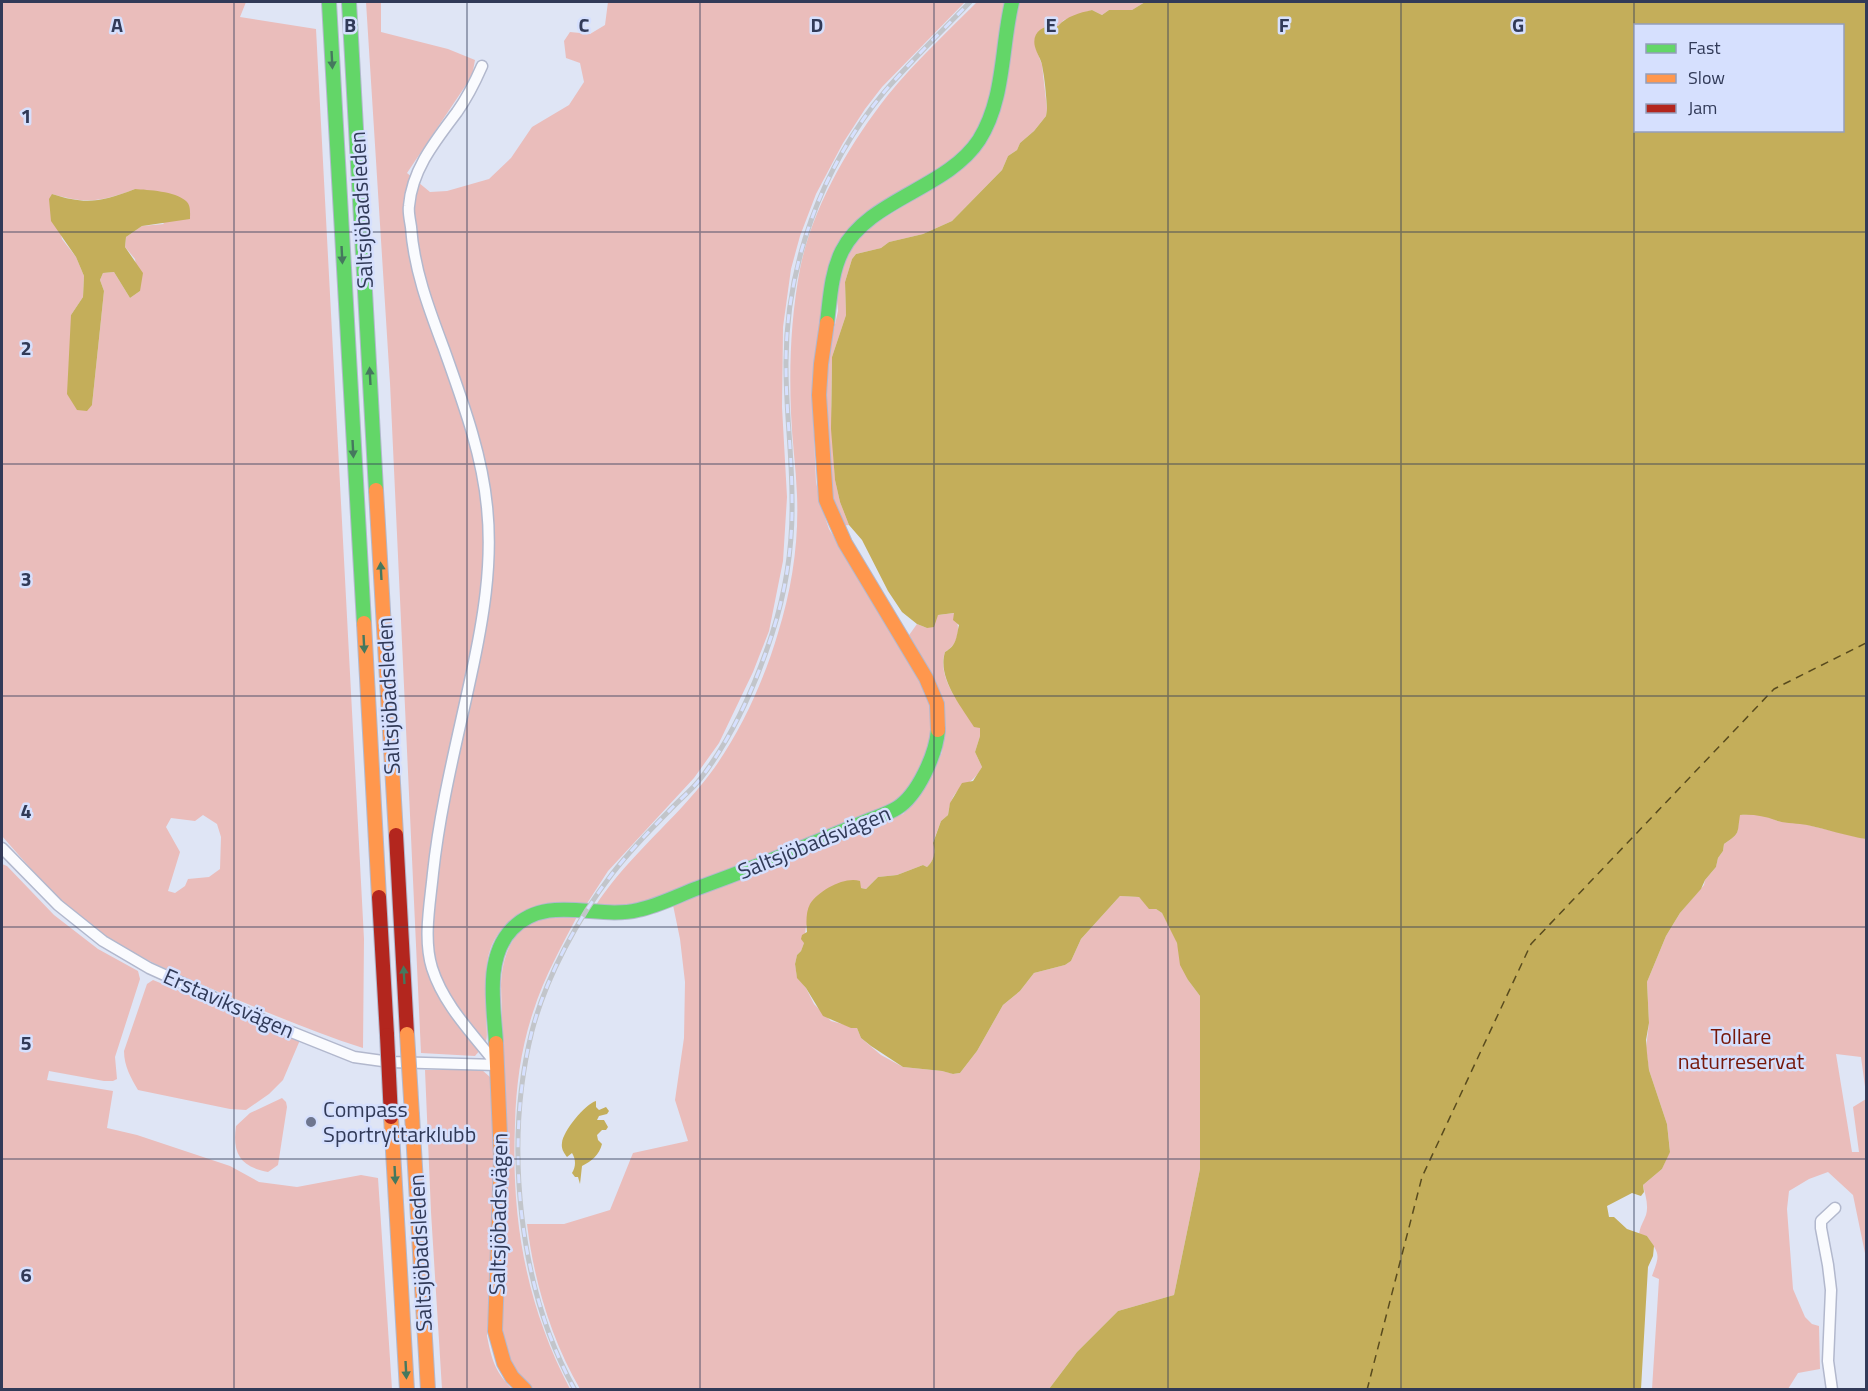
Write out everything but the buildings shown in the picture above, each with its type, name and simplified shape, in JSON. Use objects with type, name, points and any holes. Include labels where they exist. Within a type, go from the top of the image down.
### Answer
[{"type":"main road","name":"Saltsjöbadsleden","points":[[329,2],[407,1389]]},
{"type":"main road","name":"Saltsjöbadsleden","points":[[349,2],[428,1389]]},
{"type":"main road","name":"Saltsjöbadsvägen","points":[[525,1389],[506,1368],[498,1354],[495,1331],[502,1163],[494,1005],[496,960],[509,931],[526,918],[542,911],[565,908],[604,914],[630,913],[659,904],[898,808],[912,794],[930,763],[937,745],[939,721],[934,695],[902,633],[835,523],[826,502],[819,414],[820,370],[839,256],[848,239],[867,222],[951,170],[968,155],[979,140],[986,127],[999,87],[1012,2]]},
{"type":"street","points":[[482,66],[458,111],[433,142],[413,184],[409,206],[414,263],[467,415],[483,476],[488,508],[489,541],[485,598],[479,636],[436,846],[428,916],[429,949],[432,969],[450,1004],[497,1065]]},
{"type":"street","name":"Erstaviksvägen","points":[[2,848],[58,905],[102,940],[149,968],[279,1027],[354,1057],[390,1062],[497,1065]]},
{"type":"street","points":[[1832,1389],[1828,1353],[1831,1290],[1821,1221],[1835,1208]]},
{"type":"green space","points":[[2,2],[246,2],[240,17],[316,29],[364,939],[363,1048],[311,1030],[226,995],[157,965],[124,947],[92,926],[68,906],[2,836]],"holes":[[[135,189],[164,224],[142,226],[126,237],[125,247],[135,259],[140,291],[130,298],[114,272],[103,273],[100,280],[104,291],[92,405],[71,315],[83,297],[84,276],[76,257],[62,239],[52,194],[94,200]],[[203,815],[217,824],[221,837],[220,869],[209,877],[188,879],[185,886],[175,893],[168,891],[180,852],[166,827],[171,818],[195,821]]]},
{"type":"green space","points":[[366,2],[381,2],[381,32],[448,49],[475,60],[472,76],[407,173],[430,192],[447,191],[489,179],[511,158],[532,127],[569,105],[584,82],[580,63],[566,58],[564,41],[570,32],[590,34],[605,25],[608,2],[965,2],[882,87],[865,109],[843,143],[816,194],[800,236],[791,269],[783,327],[782,407],[787,497],[783,561],[769,631],[753,672],[719,743],[694,778],[608,871],[586,905],[562,902],[538,906],[523,913],[499,933],[492,945],[486,972],[487,1039],[475,1056],[421,1053],[390,383]]},
{"type":"green space","points":[[977,2],[1007,2],[988,108],[978,128],[961,152],[946,167],[840,241],[830,261],[815,364],[813,413],[816,482],[821,505],[829,529],[926,687],[932,722],[928,750],[923,763],[896,805],[631,908],[594,908],[632,859],[689,800],[714,768],[737,732],[756,692],[783,616],[796,547],[797,495],[791,413],[791,359],[800,269],[813,223],[834,177],[860,134],[888,95],[931,47]]},
{"type":"green space","points":[[1016,2],[1145,2],[1132,10],[1109,10],[1102,15],[1092,10],[1064,20],[1058,26],[1049,25],[1035,46],[1042,65],[1046,116],[1020,143],[1017,150],[1008,156],[1002,170],[952,221],[923,234],[889,242],[881,248],[856,254],[852,259],[845,282],[846,315],[832,357],[831,406],[835,480],[849,525],[841,526],[831,506],[824,444],[828,344],[838,311],[836,287],[838,270],[852,243],[871,226],[957,173],[973,156]]},
{"type":"green space","points":[[955,613],[958,624],[957,635],[954,644],[945,652],[944,673],[959,703],[980,728],[975,752],[982,767],[977,775],[954,796],[948,815],[941,821],[933,842],[934,856],[927,867],[923,865],[897,875],[878,877],[866,889],[861,888],[806,926],[804,943],[795,964],[797,977],[814,1004],[831,1021],[857,1028],[861,1038],[881,1055],[903,1067],[960,1073],[977,1051],[1003,1005],[1020,991],[1034,973],[1065,965],[1071,961],[1081,939],[1120,896],[1139,897],[1149,908],[1162,913],[1175,936],[1188,980],[1200,996],[1200,1169],[1174,1295],[1118,1311],[1077,1352],[1049,1389],[580,1389],[560,1350],[545,1309],[534,1267],[527,1224],[564,1224],[610,1210],[633,1153],[688,1141],[675,1100],[684,1038],[685,982],[673,905],[903,814],[918,799],[942,752],[944,726],[907,638],[917,624],[927,628],[938,615]]},
{"type":"green space","name":"Tollare naturreservat","points":[[1739,815],[1769,816],[1777,821],[1804,824],[1866,839],[1866,1094],[1861,1057],[1836,1054],[1852,1152],[1859,1152],[1853,1107],[1866,1099],[1866,1258],[1853,1195],[1828,1172],[1809,1179],[1789,1191],[1787,1209],[1793,1289],[1805,1317],[1812,1324],[1819,1326],[1820,1369],[1798,1373],[1788,1389],[1652,1389],[1659,1279],[1652,1276],[1657,1255],[1647,1236],[1639,1235],[1647,1211],[1643,1185],[1662,1169],[1670,1151],[1667,1124],[1649,1070],[1646,1048],[1649,1023],[1647,982],[1666,936],[1680,913],[1716,867],[1724,844],[1736,835]]},
{"type":"green space","points":[[2,864],[7,866],[54,915],[98,949],[138,971],[140,979],[115,1057],[117,1079],[104,1081],[49,1071],[47,1080],[113,1091],[107,1128],[137,1135],[230,1166],[259,1182],[297,1187],[361,1175],[378,1178],[392,1389],[2,1389]]},
{"type":"green space","points":[[579,913],[537,999],[525,1039],[517,1096],[514,1159],[524,1261],[542,1326],[570,1389],[534,1389],[511,1368],[499,1336],[506,1145],[502,974],[511,944],[523,928],[542,917]]},
{"type":"green space","points":[[153,980],[300,1040],[283,1080],[269,1094],[246,1110],[230,1109],[138,1090],[130,1076],[124,1051],[147,984]]},
{"type":"green space","points":[[425,1070],[482,1070],[490,1077],[497,1164],[487,1336],[495,1365],[512,1389],[442,1389]]},
{"type":"green space","points":[[282,1098],[287,1107],[278,1165],[268,1172],[258,1170],[245,1162],[237,1151],[236,1126],[250,1113]]},
{"type":"shaded area","points":[[1145,2],[1866,2],[1866,839],[1763,816],[1740,815],[1737,832],[1724,844],[1716,867],[1680,913],[1666,936],[1647,982],[1649,1023],[1646,1040],[1649,1070],[1667,1124],[1670,1152],[1662,1169],[1643,1185],[1644,1192],[1641,1196],[1632,1193],[1607,1206],[1609,1217],[1614,1217],[1627,1229],[1647,1236],[1654,1246],[1648,1267],[1641,1389],[1049,1389],[1077,1352],[1118,1311],[1174,1295],[1200,1169],[1200,996],[1180,965],[1177,943],[1162,913],[1156,909],[1149,909],[1139,897],[1120,896],[1081,939],[1071,961],[1065,965],[1034,973],[1020,991],[1003,1005],[977,1051],[960,1073],[903,1067],[861,1038],[857,1028],[851,1028],[823,1016],[797,978],[795,964],[804,943],[801,939],[802,935],[807,932],[808,910],[814,899],[826,889],[840,882],[860,881],[861,888],[866,889],[878,877],[897,875],[923,865],[927,867],[933,859],[933,843],[941,821],[948,815],[950,803],[962,783],[973,781],[982,767],[975,752],[980,728],[974,727],[957,701],[944,672],[945,652],[954,644],[959,625],[953,620],[954,613],[938,615],[934,627],[927,628],[917,624],[902,612],[888,591],[862,540],[849,525],[840,502],[835,480],[831,429],[832,357],[846,315],[845,282],[852,259],[856,254],[881,248],[889,242],[923,234],[952,221],[1002,170],[1008,156],[1017,150],[1020,143],[1046,116],[1044,76],[1034,41],[1037,33],[1048,26],[1058,26],[1069,17],[1078,14],[1092,10],[1102,15],[1109,10],[1132,10]]},
{"type":"shaded area","points":[[135,189],[161,192],[181,198],[189,205],[190,219],[142,226],[126,237],[125,247],[143,273],[140,291],[130,298],[114,272],[103,273],[100,280],[104,291],[92,405],[87,411],[77,410],[67,394],[71,315],[83,297],[84,276],[76,257],[51,221],[49,199],[52,194],[75,200],[94,201]]},
{"type":"shaded area","points":[[596,1101],[596,1107],[599,1110],[606,1107],[609,1111],[599,1116],[597,1120],[604,1120],[608,1127],[597,1135],[602,1144],[601,1148],[595,1157],[582,1166],[580,1184],[578,1177],[572,1173],[575,1163],[572,1153],[567,1157],[562,1149],[562,1143],[575,1119],[586,1107]]},
{"type":"ferry route","points":[[1367,1390],[1422,1177],[1531,944],[1774,689],[1866,643]]},
{"type":"railway","points":[[575,1390],[556,1350],[540,1307],[529,1261],[522,1214],[518,1167],[519,1120],[523,1074],[532,1031],[554,969],[587,909],[625,858],[694,787],[713,762],[751,690],[777,618],[788,567],[792,498],[786,383],[787,330],[800,256],[811,220],[842,152],[862,121],[895,79],[970,2]]},
{"type":"traffic: fast","points":[[329,2],[364,623]]},
{"type":"traffic: fast","points":[[349,2],[376,490]]},
{"type":"traffic: fast","points":[[827,323],[835,268],[842,251],[854,233],[888,206],[948,171],[965,157],[979,140],[994,107],[1012,2]]},
{"type":"traffic: fast","points":[[496,1043],[493,983],[497,954],[512,929],[526,918],[541,912],[556,910],[622,912],[646,908],[888,813],[905,802],[919,784],[930,762],[938,730]]},
{"type":"traffic: slow","points":[[827,323],[819,395],[826,500],[845,543],[926,678],[937,704],[938,730]]},
{"type":"traffic: slow","points":[[376,490],[396,835]]},
{"type":"traffic: slow","points":[[364,623],[379,897]]},
{"type":"traffic: slow","points":[[407,1034],[412,1115]]},
{"type":"traffic: slow","points":[[496,1043],[501,1159],[495,1331],[504,1363],[512,1377],[525,1390]]},
{"type":"traffic: slow","points":[[412,1115],[428,1390]]},
{"type":"traffic: slow","points":[[391,1117],[407,1390]]},
{"type":"traffic: jam","points":[[396,835],[407,1034]]},
{"type":"traffic: jam","points":[[379,897],[387,1035]]},
{"type":"traffic: jam","points":[[387,1035],[391,1117]]},
{"type":"place","name":"Compass Sportryttarklubb","points":[[311,1122]]}]
